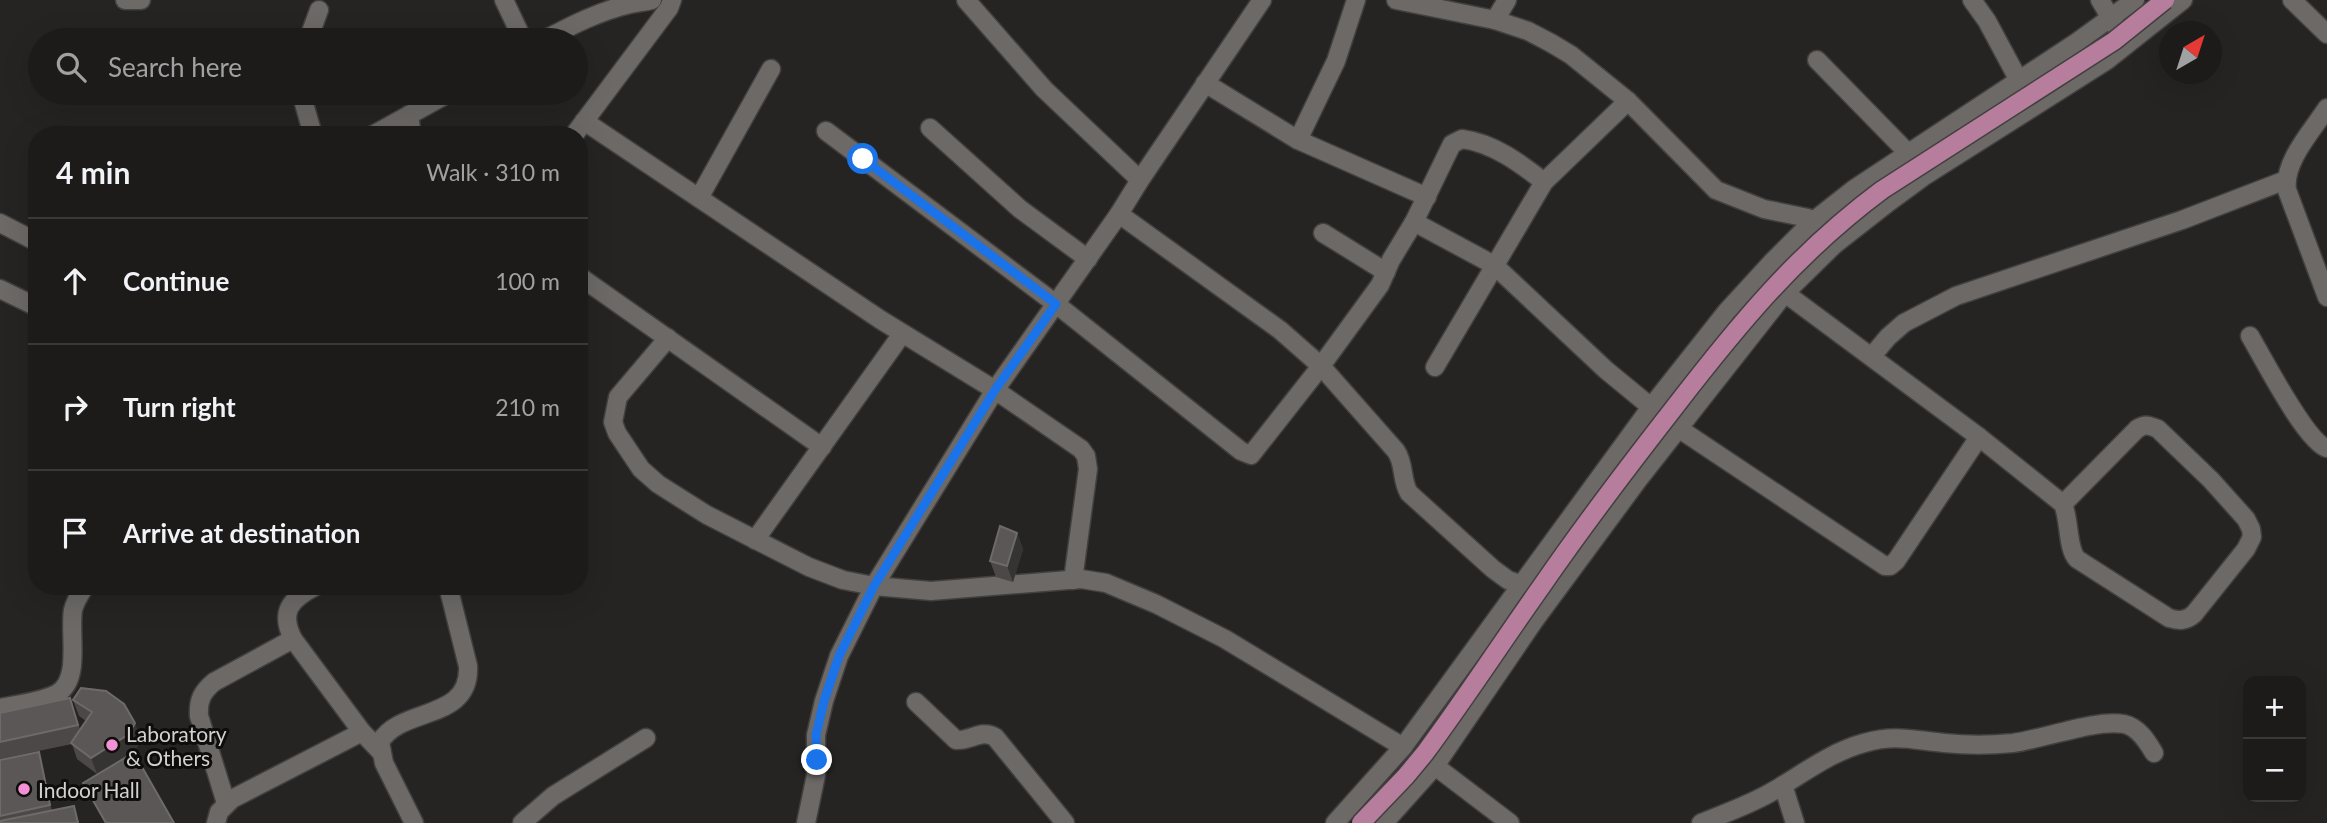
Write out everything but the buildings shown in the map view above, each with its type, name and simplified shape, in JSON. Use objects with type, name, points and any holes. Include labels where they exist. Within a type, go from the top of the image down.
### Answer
[{"type":"main road","points":[[1361,823],[1425,753],[1542,585],[1639,453],[1722,346],[1790,268],[1846,217],[1882,190],[2114,41],[2165,0]]},
{"type":"street","points":[[125,0],[141,0]]},
{"type":"street","points":[[504,0],[517,28]]},
{"type":"street","points":[[566,28],[600,13],[650,0]]},
{"type":"street","points":[[580,126],[669,8],[672,0]]},
{"type":"street","points":[[965,0],[1006,43],[1044,89],[1140,180]]},
{"type":"street","points":[[806,823],[816,775],[816,735],[824,701],[839,656],[874,586],[995,390],[1119,214],[1262,0]]},
{"type":"street","points":[[1297,140],[1336,61],[1356,0]]},
{"type":"street","points":[[1398,0],[1495,20],[1528,31],[1551,43],[1571,55],[1628,102],[1716,190],[1764,209],[1808,218],[1834,245]]},
{"type":"street","points":[[1495,20],[1507,0]]},
{"type":"street","points":[[1972,0],[1987,21],[2033,109]]},
{"type":"street","points":[[2100,0],[2128,45]]},
{"type":"street","points":[[1335,823],[1403,747],[1651,407],[1727,311],[1812,222],[1854,189],[2111,19],[2135,0]]},
{"type":"street","points":[[1384,823],[1435,766],[1542,610],[1678,428],[1785,293],[1834,245],[1923,177],[2033,109],[2128,45],[2183,0]]},
{"type":"street","points":[[2293,0],[2327,34]]},
{"type":"street","points":[[312,28],[319,10]]},
{"type":"street","points":[[1817,60],[1908,153],[1923,177]]},
{"type":"street","points":[[699,198],[771,69]]},
{"type":"street","points":[[1205,83],[1297,140],[1427,197]]},
{"type":"street","points":[[1435,367],[1544,183],[1628,102]]},
{"type":"street","points":[[304,105],[310,126]]},
{"type":"street","points":[[389,126],[427,105]]},
{"type":"street","points":[[2327,108],[2297,154],[2286,180],[2295,213],[2327,297]]},
{"type":"street","points":[[409,115],[411,126]]},
{"type":"street","points":[[930,128],[1020,209],[1088,259]]},
{"type":"street","points":[[825,131],[1056,304],[1251,455],[1367,305],[1414,222],[1449,148],[1462,139],[1472,140],[1502,153],[1544,183]]},
{"type":"street","points":[[588,133],[699,198],[902,334],[995,390],[1072,441],[1086,456],[1088,469],[1073,580]]},
{"type":"street","points":[[1872,356],[1904,323],[1956,296],[2182,220],[2286,180]]},
{"type":"street","points":[[1119,214],[1262,316],[1321,366],[1396,451],[1403,464],[1404,484],[1409,493],[1493,569],[1508,580],[1522,585]]},
{"type":"street","points":[[1414,222],[1494,265],[1606,370],[1651,407]]},
{"type":"street","points":[[0,223],[28,237]]},
{"type":"street","points":[[1323,233],[1385,272]]},
{"type":"street","points":[[588,282],[822,447]]},
{"type":"street","points":[[0,289],[28,303]]},
{"type":"street","points":[[1785,293],[1979,437],[2063,504],[2068,516],[2072,553],[2077,559],[2169,618],[2179,621],[2194,614],[2252,537],[2246,519],[2211,480],[2158,429],[2150,425],[2137,429],[2063,504]]},
{"type":"street","points":[[755,540],[902,334]]},
{"type":"street","points":[[2250,336],[2288,402],[2316,442],[2327,448]]},
{"type":"street","points":[[667,338],[618,397],[613,422],[617,433],[641,469],[658,484],[707,515],[826,574],[874,586],[931,591],[1073,580],[1093,580],[1115,586],[1188,620],[1273,666],[1403,747]]},
{"type":"street","points":[[1678,428],[1885,566],[1896,561],[1979,437]]},
{"type":"street","points":[[0,708],[57,694],[66,686],[71,674],[73,610],[79,595]]},
{"type":"street","points":[[301,595],[294,599],[288,610],[286,624],[293,639],[362,732],[380,751]]},
{"type":"street","points":[[414,823],[384,763],[380,742],[386,734],[400,726],[446,706],[463,691],[469,677],[468,666],[450,595]]},
{"type":"street","points":[[226,803],[199,716],[198,704],[204,690],[214,681],[293,639]]},
{"type":"street","points":[[916,702],[956,740],[962,741],[983,733],[995,737],[1065,823]]},
{"type":"street","points":[[1701,823],[1751,803],[1842,750],[1896,737],[1946,744],[2013,743],[2118,723],[2128,725],[2138,732],[2154,753]]},
{"type":"street","points":[[216,823],[219,812],[226,803],[362,732]]},
{"type":"street","points":[[522,823],[553,796],[646,738]]},
{"type":"street","points":[[1435,766],[1510,823]]},
{"type":"street","points":[[1783,785],[1795,823]]},
{"type":"place","name":"Laboratory & Others","points":[[112,745]]},
{"type":"place","name":"Indoor Hall","points":[[24,789]]},
{"type":"route","points":[[817,760],[816,735],[824,701],[839,656],[874,586],[995,390],[1056,304],[863,159]]}]
